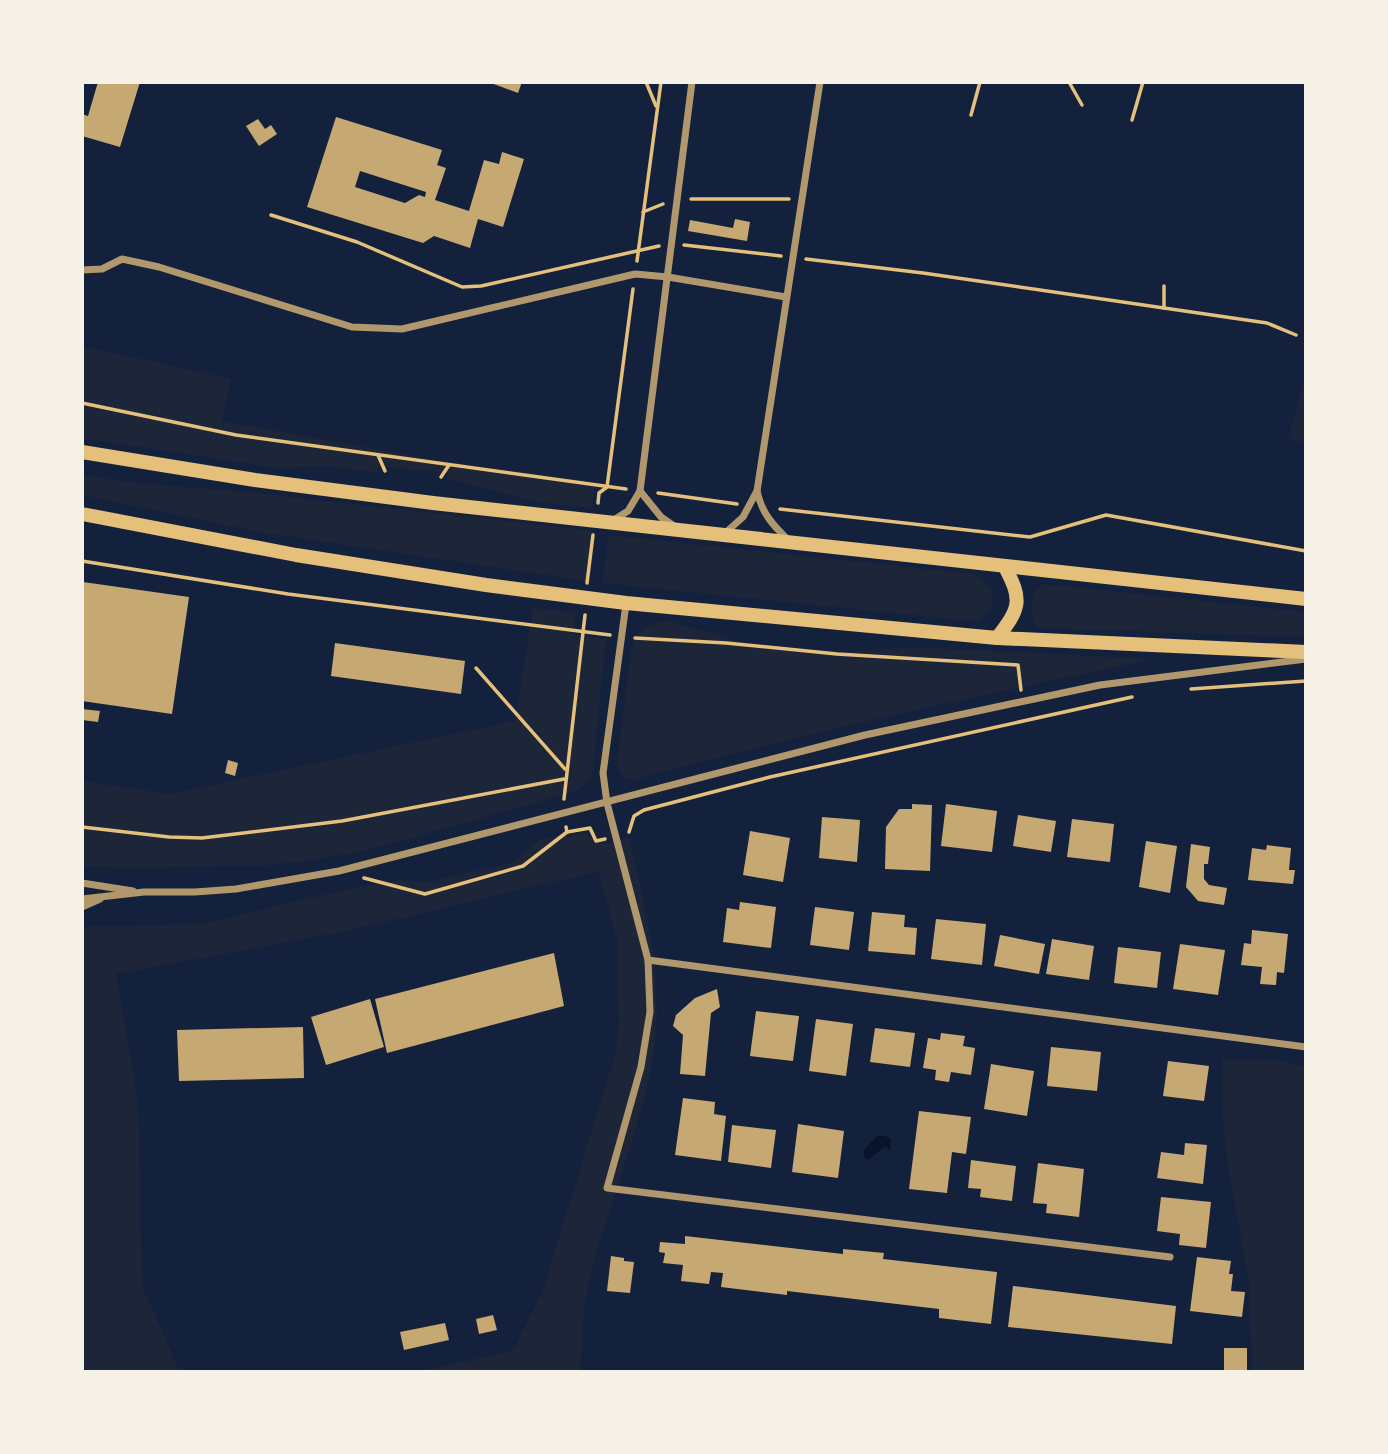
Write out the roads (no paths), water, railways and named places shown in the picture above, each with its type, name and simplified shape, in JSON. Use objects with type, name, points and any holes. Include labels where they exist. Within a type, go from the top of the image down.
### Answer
[{"type":"main road","points":[[82,452],[256,480],[792,544],[1306,599]]},
{"type":"main road","points":[[82,514],[310,558],[626,603],[997,638],[1306,652]]},
{"type":"main road","points":[[997,638],[1017,607],[1017,589],[1005,567]]},
{"type":"street","points":[[611,522],[628,511],[640,491],[692,82]]},
{"type":"street","points":[[722,535],[734,527],[750,506],[757,491],[820,82]]},
{"type":"street","points":[[82,271],[102,269],[122,259],[159,267],[352,327],[402,329],[635,274],[786,297]]},
{"type":"street","points":[[640,491],[661,517],[684,531]]},
{"type":"street","points":[[757,491],[760,507],[767,519],[792,544]]},
{"type":"street","points":[[626,603],[603,773],[607,803],[648,960],[650,1012],[641,1067],[607,1188],[1170,1257]]},
{"type":"street","points":[[82,899],[144,892],[236,889],[339,871],[865,735],[1100,685],[1306,660]]},
{"type":"street","points":[[82,883],[144,892]]},
{"type":"street","points":[[82,906],[107,896]]},
{"type":"street","points":[[648,960],[1306,1047]]}]
